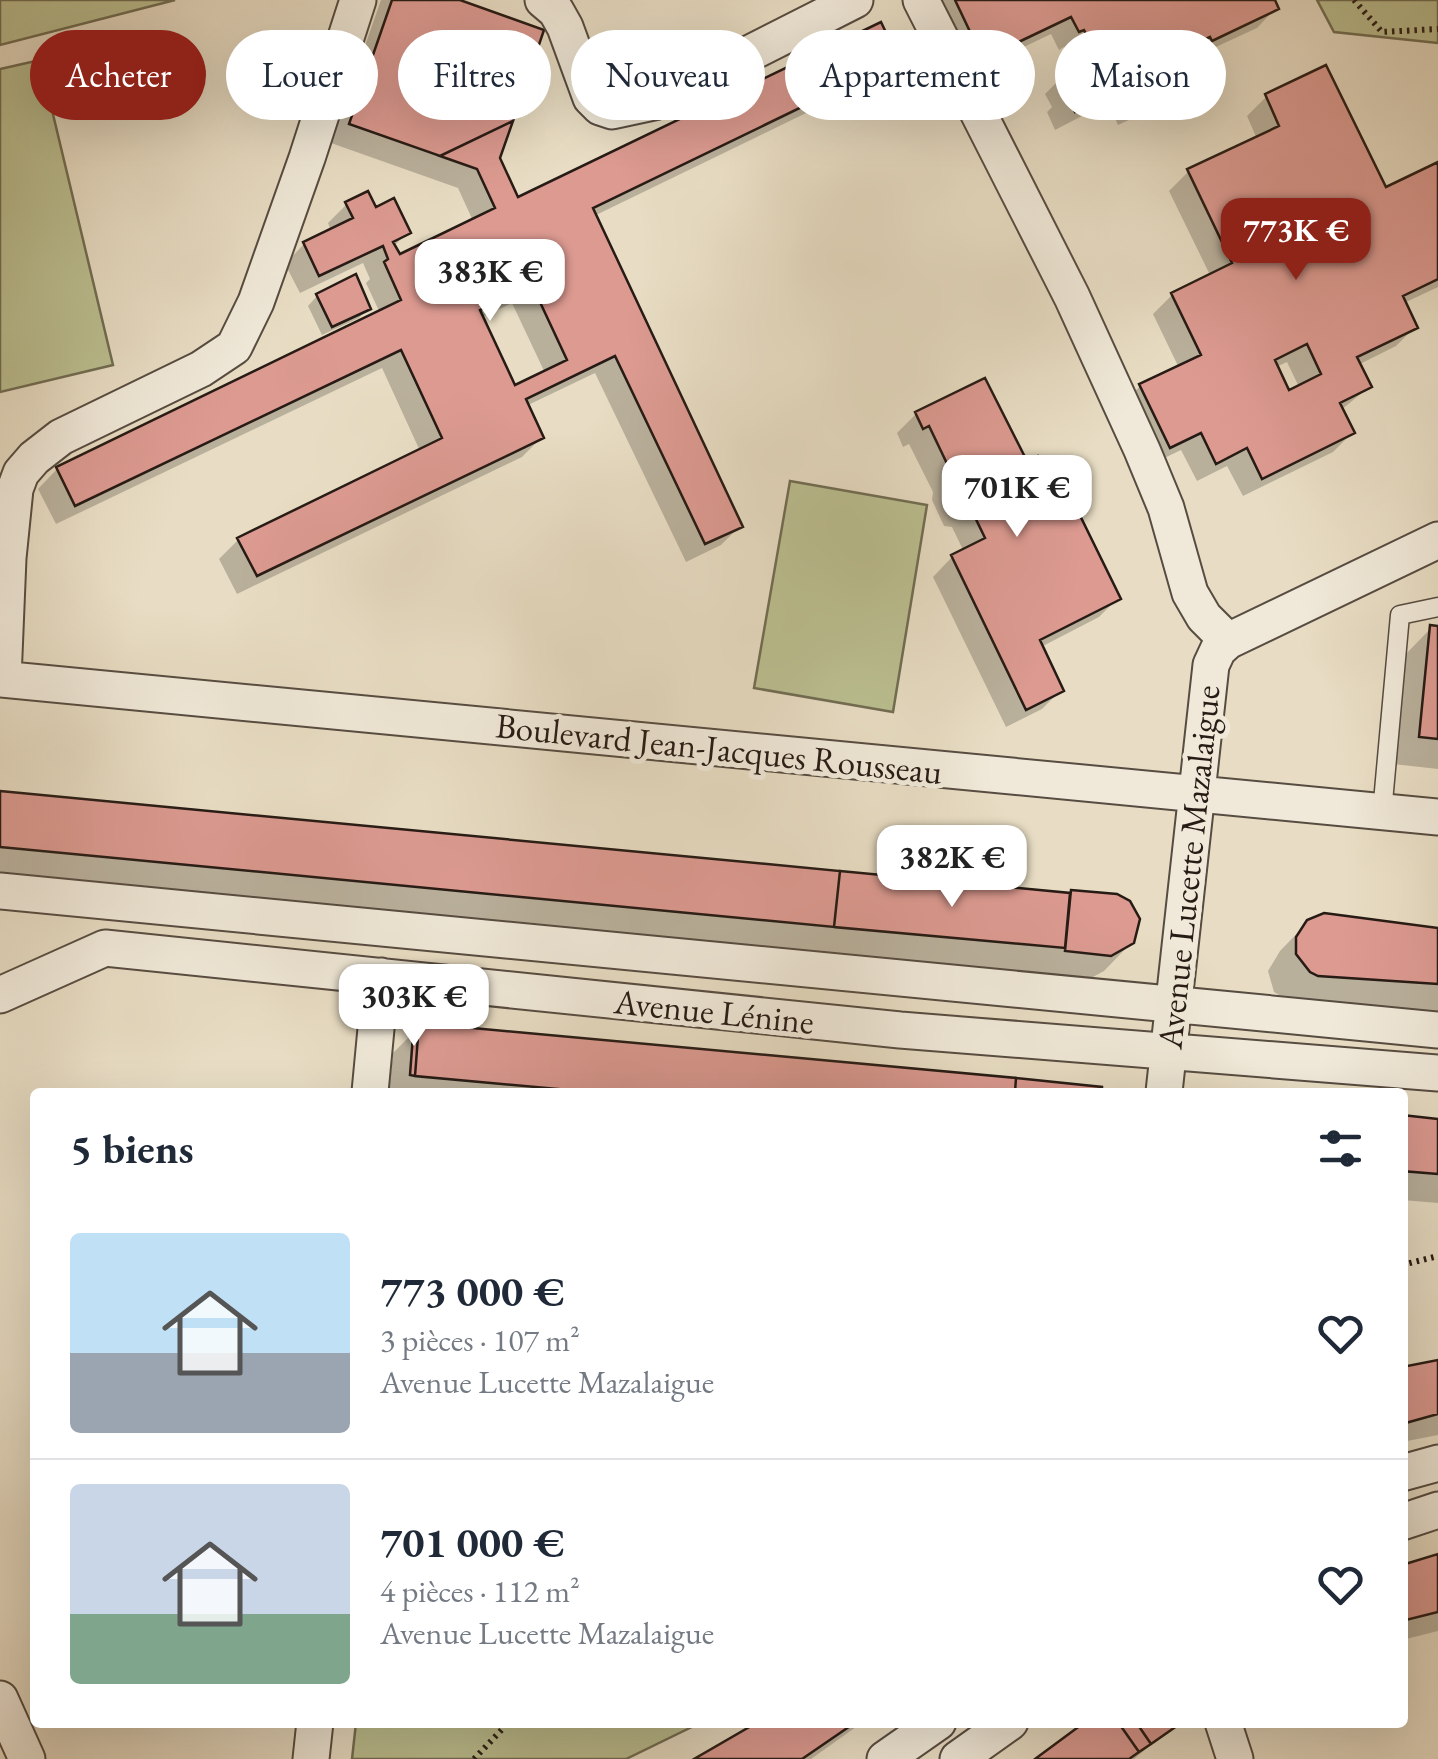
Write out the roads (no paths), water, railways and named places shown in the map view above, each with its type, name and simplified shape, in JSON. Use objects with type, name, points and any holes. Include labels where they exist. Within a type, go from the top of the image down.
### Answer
[{"type":"street","points":[[2,679],[8,558],[15,490],[21,473],[61,437],[201,369],[234,347],[244,332],[288,212],[358,0]]},
{"type":"street","points":[[543,0],[556,10],[565,27],[591,98],[612,111],[654,102],[855,0]]},
{"type":"street","name":"Avenue Lucette Mazalaigue","points":[[921,0],[1072,297],[1142,450],[1166,508],[1190,593],[1204,618],[1228,641],[1210,665],[1164,1088]]},
{"type":"street","points":[[1228,641],[1438,540]]},
{"type":"street","name":"Boulevard Jean-Jacques Rousseau","points":[[2,679],[1438,817]]},
{"type":"street","name":"Avenue Lénine","points":[[0,891],[1438,1030]]},
{"type":"street","name":"Avenue Lénine","points":[[0,994],[105,948],[900,1030],[1438,1072]]},
{"type":"street","points":[[370,1088],[381,976]]},
{"type":"street","points":[[1408,1472],[1438,1463]]},
{"type":"street","points":[[1408,1520],[1438,1510]]},
{"type":"street","points":[[0,1698],[27,1759]]},
{"type":"street","points":[[312,1759],[315,1728]]},
{"type":"street","points":[[885,1759],[929,1728]]},
{"type":"street","points":[[958,1759],[1002,1728]]},
{"type":"street","points":[[1225,1728],[1235,1759]]},
{"type":"lane","points":[[1382,813],[1400,615],[1438,607]]}]
